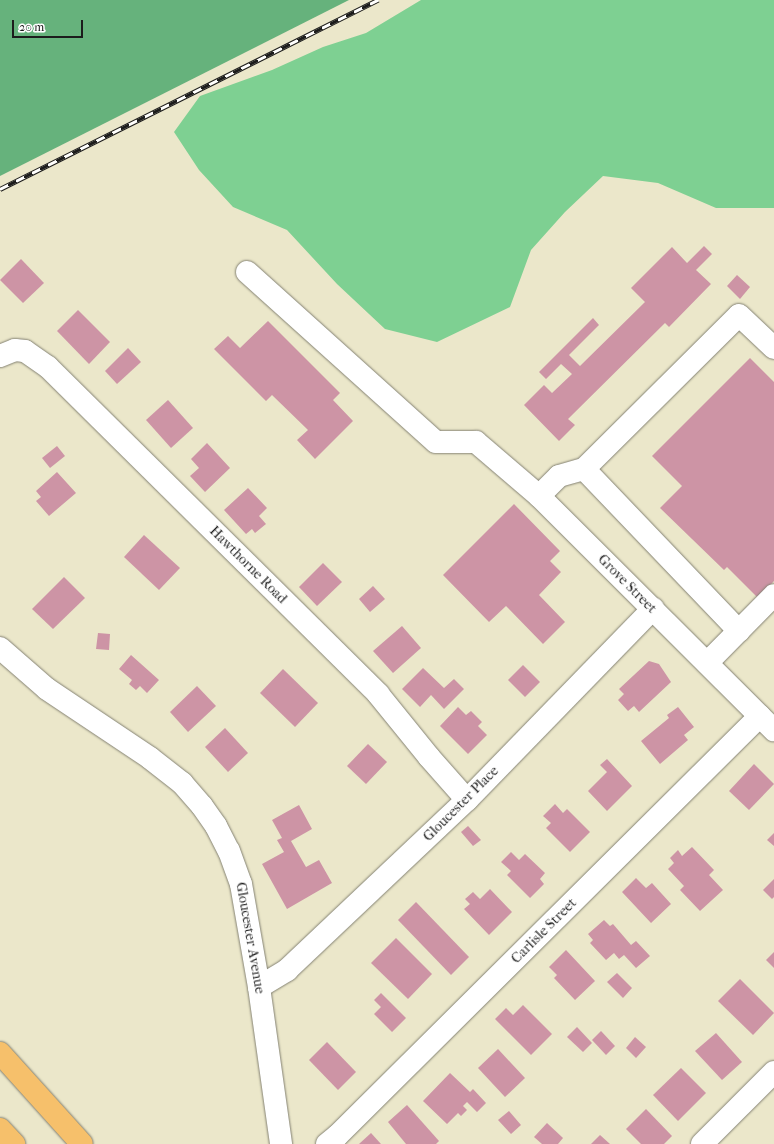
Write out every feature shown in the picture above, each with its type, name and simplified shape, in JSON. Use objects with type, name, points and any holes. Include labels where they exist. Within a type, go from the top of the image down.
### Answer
[{"type":"highway","points":[[0,1053],[82,1144]]},
{"type":"highway","points":[[0,1129],[14,1144]]},
{"type":"street","name":"Grove Street","points":[[247,272],[436,442],[476,442],[539,496],[767,723]]},
{"type":"street","points":[[539,496],[559,476],[584,469],[739,315],[774,348]]},
{"type":"street","name":"Hawthorne Road","points":[[7,353],[25,351],[48,367],[378,694],[429,757],[467,800]]},
{"type":"street","points":[[584,469],[739,631]]},
{"type":"street","points":[[707,664],[774,595]]},
{"type":"street","name":"Gloucester Place","points":[[259,987],[288,970],[467,800],[653,609]]},
{"type":"street","name":"Gloucester Avenue","points":[[0,648],[47,689],[150,758],[182,782],[202,806],[229,851],[241,884],[259,987],[282,1144]]},
{"type":"street","name":"Carlisle Street","points":[[327,1144],[767,723]]},
{"type":"street","points":[[702,1144],[774,1072]]},
{"type":"green space","points":[[0,0],[349,0],[0,176]]},
{"type":"green space","points":[[421,0],[774,0],[774,208],[716,208],[658,183],[603,176],[565,212],[531,250],[510,307],[437,342],[385,329],[337,284],[287,230],[233,207],[199,170],[174,132],[200,96],[272,70],[323,47],[366,33]]},
{"type":"building","points":[[704,246],[712,254],[696,270],[711,284],[669,327],[665,323],[568,419],[575,425],[559,441],[524,405],[544,385],[552,393],[572,374],[561,364],[546,379],[539,372],[593,318],[599,325],[569,355],[580,366],[645,302],[631,288],[672,247],[687,263]]},
{"type":"building","points":[[21,259],[44,283],[23,303],[0,280]]},
{"type":"building","points":[[737,275],[750,287],[740,299],[727,286]]},
{"type":"building","points":[[78,310],[110,342],[89,364],[57,331]]},
{"type":"building","points":[[268,321],[340,393],[333,400],[353,421],[315,459],[297,440],[308,430],[272,395],[266,401],[214,349],[228,336],[240,348]]},
{"type":"building","points":[[128,348],[141,362],[117,384],[105,371]]},
{"type":"building","points":[[750,358],[774,382],[774,581],[758,598],[727,567],[724,570],[660,508],[682,486],[652,456]]},
{"type":"building","points":[[168,400],[193,428],[171,448],[146,420]]},
{"type":"building","points":[[207,443],[230,468],[205,492],[190,476],[199,468],[191,459]]},
{"type":"building","points":[[57,446],[65,456],[50,468],[42,458]]},
{"type":"building","points":[[57,472],[76,493],[49,516],[36,501],[41,497],[36,491]]},
{"type":"building","points":[[248,488],[267,508],[259,516],[266,524],[255,533],[252,529],[246,534],[224,510]]},
{"type":"building","points":[[514,504],[560,551],[550,561],[561,572],[539,595],[565,622],[543,644],[506,606],[489,622],[443,575]]},
{"type":"building","points":[[144,535],[180,568],[159,590],[124,557]]},
{"type":"building","points":[[323,563],[342,582],[317,606],[299,587]]},
{"type":"building","points":[[64,577],[85,598],[53,629],[32,609]]},
{"type":"building","points":[[373,586],[385,599],[370,612],[359,599]]},
{"type":"building","points":[[402,626],[421,648],[393,673],[373,651]]},
{"type":"building","points":[[98,633],[110,634],[109,650],[96,649]]},
{"type":"building","points":[[131,655],[159,680],[147,693],[140,686],[136,690],[129,684],[132,680],[119,669]]},
{"type":"building","points":[[649,661],[659,664],[671,682],[639,712],[634,706],[628,711],[618,700],[624,694],[619,689]]},
{"type":"building","points":[[523,665],[540,682],[525,697],[508,680]]},
{"type":"building","points":[[423,668],[444,688],[454,679],[464,689],[444,709],[431,695],[420,707],[402,689]]},
{"type":"building","points":[[283,669],[318,703],[295,727],[260,693]]},
{"type":"building","points":[[197,686],[216,706],[188,732],[170,712]]},
{"type":"building","points":[[458,707],[466,715],[471,711],[482,722],[478,726],[487,735],[468,754],[440,726]]},
{"type":"building","points":[[678,707],[694,727],[684,735],[688,740],[660,764],[641,741],[669,718],[667,715]]},
{"type":"building","points":[[225,728],[248,753],[228,772],[205,747]]},
{"type":"building","points":[[368,744],[387,762],[366,784],[347,766]]},
{"type":"building","points":[[607,759],[632,786],[607,811],[588,791],[607,772],[600,765]]},
{"type":"building","points":[[754,764],[774,784],[749,810],[729,791]]},
{"type":"building","points":[[555,804],[563,813],[567,809],[590,832],[570,852],[546,828],[551,823],[543,816]]},
{"type":"building","points":[[299,805],[312,829],[291,841],[306,867],[319,860],[332,883],[287,909],[262,864],[284,852],[277,840],[282,838],[272,820]]},
{"type":"building","points":[[468,826],[481,840],[473,846],[461,832]]},
{"type":"building","points":[[774,833],[774,846],[767,840]]},
{"type":"building","points":[[692,847],[714,870],[709,875],[723,890],[700,911],[680,890],[684,886],[668,869],[674,863],[670,858],[678,850],[682,856]]},
{"type":"building","points":[[511,852],[519,860],[525,854],[545,873],[540,879],[544,884],[530,898],[507,875],[511,871],[501,862]]},
{"type":"building","points":[[636,878],[646,888],[652,883],[671,904],[651,923],[622,892]]},
{"type":"building","points":[[774,879],[774,897],[772,899],[763,890]]},
{"type":"building","points":[[490,889],[512,912],[489,935],[464,909],[470,904],[465,899],[473,892],[480,899]]},
{"type":"building","points":[[416,902],[469,957],[451,975],[398,920]]},
{"type":"building","points":[[604,920],[610,926],[613,924],[631,945],[636,941],[650,956],[636,968],[624,955],[619,959],[614,953],[606,960],[590,943],[593,940],[588,934]]},
{"type":"building","points":[[396,938],[432,974],[408,999],[371,963]]},
{"type":"building","points":[[566,950],[595,981],[575,1000],[554,978],[557,975],[549,967]]},
{"type":"building","points":[[774,952],[774,968],[766,960]]},
{"type":"building","points":[[617,973],[632,988],[623,998],[607,982]]},
{"type":"building","points":[[740,979],[774,1013],[753,1035],[718,1001]]},
{"type":"building","points":[[381,993],[406,1018],[392,1032],[374,1014],[381,1007],[374,1000]]},
{"type":"building","points":[[523,1005],[552,1034],[531,1055],[495,1019],[506,1008],[513,1015]]},
{"type":"building","points":[[577,1027],[592,1043],[583,1052],[567,1037]]},
{"type":"building","points":[[601,1031],[615,1046],[606,1055],[592,1040]]},
{"type":"building","points":[[716,1033],[742,1062],[722,1080],[695,1051]]},
{"type":"building","points":[[635,1037],[646,1047],[636,1058],[626,1048]]},
{"type":"building","points":[[327,1042],[356,1072],[338,1090],[309,1060]]},
{"type":"building","points":[[498,1049],[525,1078],[505,1097],[478,1068]]},
{"type":"building","points":[[681,1068],[706,1093],[678,1121],[653,1095]]},
{"type":"building","points":[[450,1073],[470,1092],[473,1089],[486,1103],[477,1112],[467,1102],[463,1106],[467,1110],[461,1116],[458,1113],[447,1124],[423,1101]]},
{"type":"building","points":[[407,1105],[439,1141],[436,1144],[406,1144],[388,1122]]},
{"type":"building","points":[[646,1109],[672,1136],[664,1144],[641,1144],[626,1129]]},
{"type":"building","points":[[509,1111],[521,1125],[511,1134],[498,1120]]},
{"type":"building","points":[[547,1123],[563,1138],[558,1144],[542,1144],[534,1137]]},
{"type":"building","points":[[371,1133],[381,1144],[359,1144]]},
{"type":"building","points":[[600,1135],[610,1144],[591,1144]]},
{"type":"railway","points":[[0,189],[378,0]]}]
